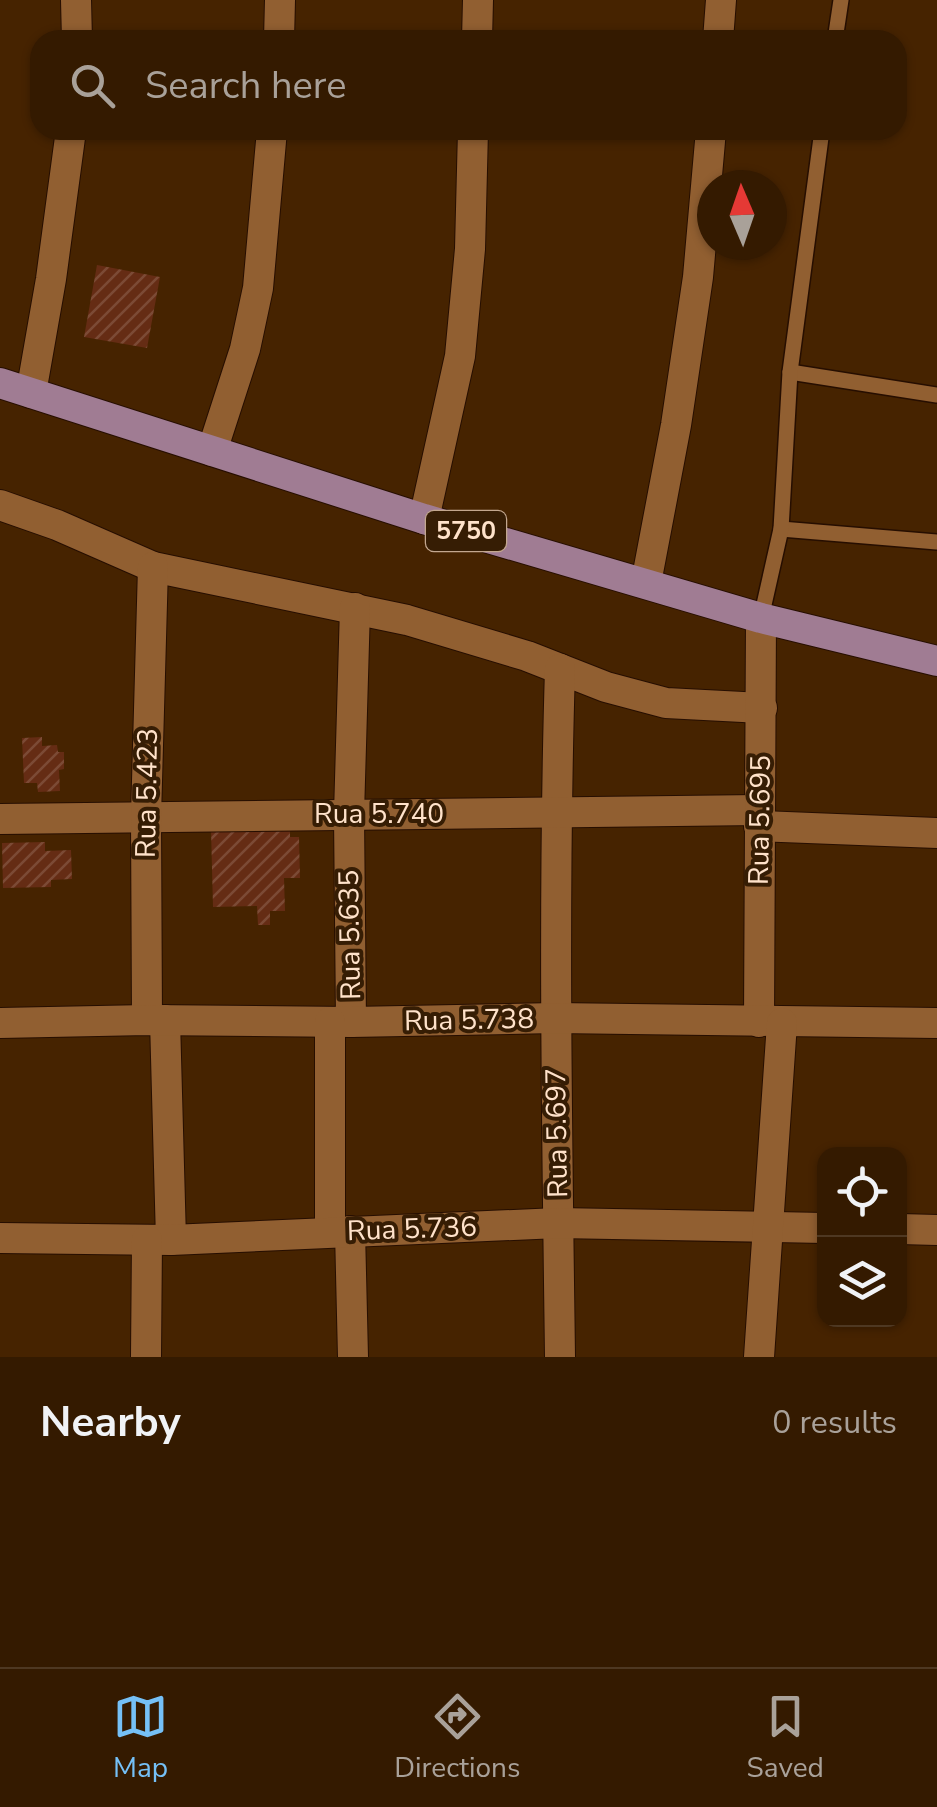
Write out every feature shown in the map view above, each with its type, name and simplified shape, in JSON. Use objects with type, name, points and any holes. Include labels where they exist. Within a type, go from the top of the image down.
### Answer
[{"type":"main road","name":"5750","points":[[0,383],[424,518],[761,618],[937,660]]},
{"type":"street","points":[[76,0],[77,30]]},
{"type":"street","points":[[279,30],[280,0]]},
{"type":"street","points":[[476,30],[478,0]]},
{"type":"street","points":[[719,30],[721,0]]},
{"type":"street","points":[[31,393],[52,279],[69,140]]},
{"type":"street","points":[[212,451],[246,349],[258,288],[271,140]]},
{"type":"street","points":[[424,518],[460,356],[470,249],[474,140]]},
{"type":"street","points":[[646,583],[676,426],[698,278],[710,140]]},
{"type":"street","points":[[0,505],[58,525],[153,567],[407,620],[528,656],[606,687],[666,704],[762,708]]},
{"type":"street","name":"Rua 5.423","points":[[146,1357],[159,1240],[156,1020],[146,817],[153,567]]},
{"type":"street","name":"Rua 5.635","points":[[353,1357],[340,1232],[341,1022],[355,608]]},
{"type":"street","name":"Rua 5.695","points":[[760,1357],[769,1228],[771,1022],[759,818],[761,618]]},
{"type":"street","name":"Rua 5.697","points":[[560,669],[554,1018],[560,1357]]},
{"type":"street","name":"Rua 5.740","points":[[0,819],[555,814],[759,818],[937,833]]},
{"type":"street","name":"Rua 5.738","points":[[0,1022],[554,1018],[937,1023]]},
{"type":"street","name":"Rua 5.736","points":[[0,1238],[159,1240],[558,1223],[817,1228]]},
{"type":"street","points":[[907,1230],[937,1230]]},
{"type":"lane","points":[[836,30],[841,0]]},
{"type":"lane","points":[[761,618],[781,529],[790,372],[821,140]]},
{"type":"lane","points":[[790,372],[937,395]]},
{"type":"lane","points":[[781,529],[937,542]]},
{"type":"building","points":[[97,265],[160,277],[147,348],[84,337]]},
{"type":"building","points":[[42,737],[42,746],[57,745],[58,752],[64,752],[64,769],[59,770],[60,791],[38,792],[37,783],[24,783],[22,738]]},
{"type":"building","points":[[290,829],[290,837],[299,837],[300,878],[284,878],[285,911],[270,911],[270,925],[258,925],[257,906],[213,907],[211,830]]},
{"type":"building","points":[[45,842],[45,851],[71,850],[72,879],[51,880],[51,887],[3,888],[2,843]]}]
